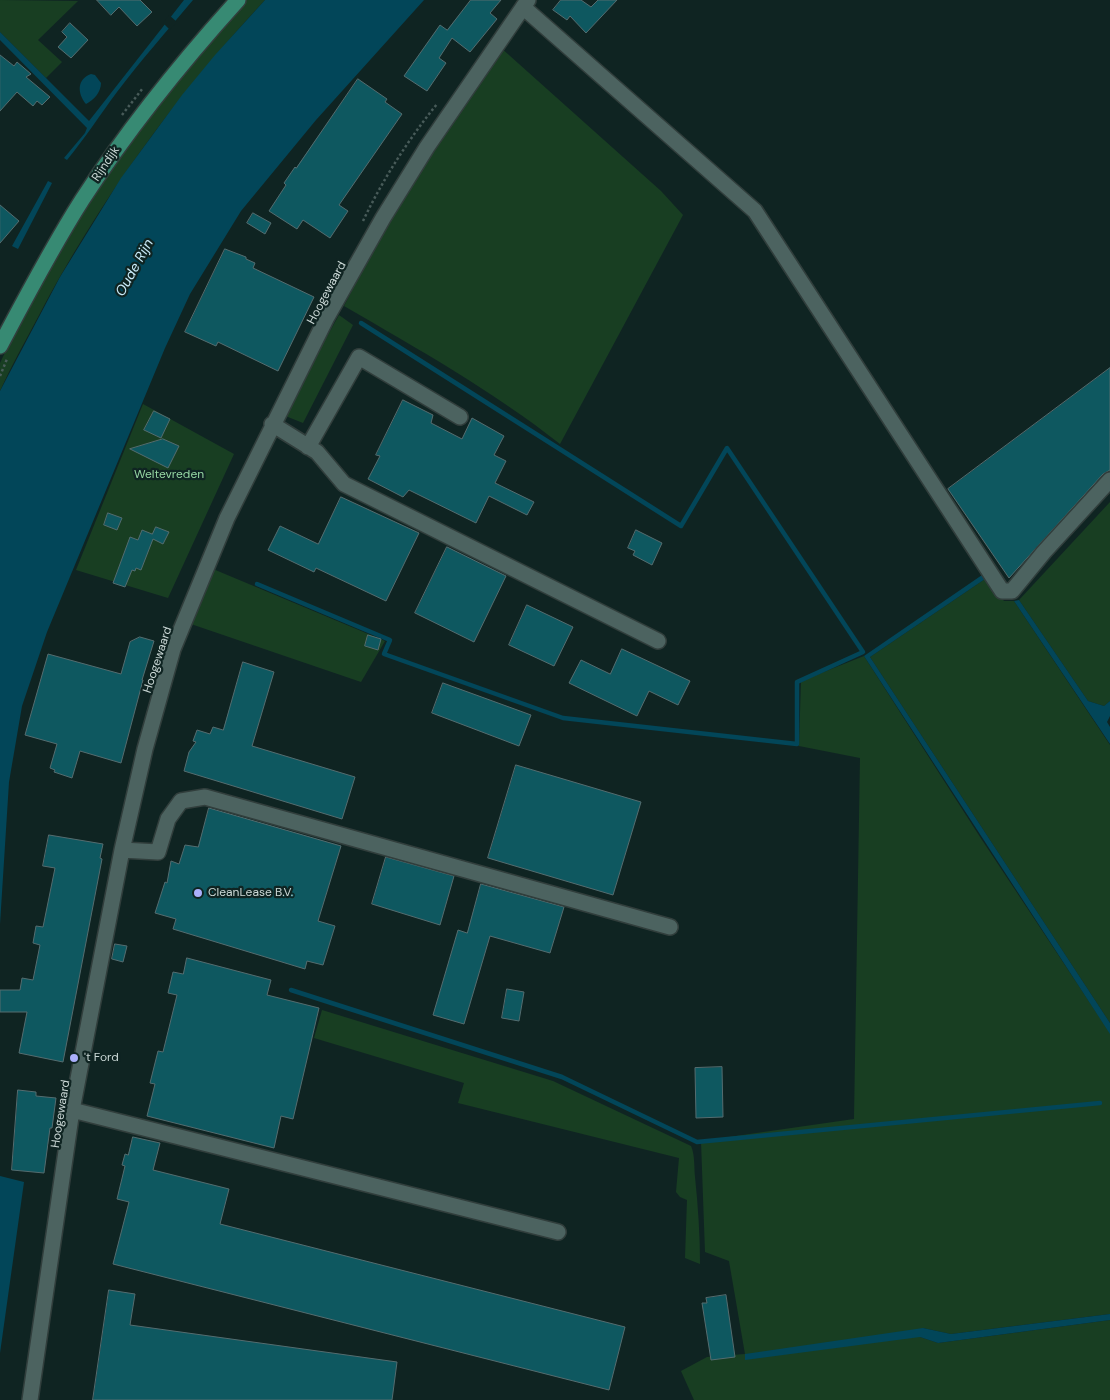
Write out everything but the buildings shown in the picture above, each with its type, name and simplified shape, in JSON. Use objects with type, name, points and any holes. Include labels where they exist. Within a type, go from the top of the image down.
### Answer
[{"type":"main road","name":"Rijndijk","points":[[5,350],[30,289],[81,201],[114,153],[195,47],[238,0]]},
{"type":"street","name":"Hoogewaard","points":[[30,1400],[72,1110],[122,850],[145,748],[172,649],[227,518],[272,424],[327,317],[383,218],[427,147],[526,4]]},
{"type":"street","points":[[526,4],[755,211],[1002,592],[1012,591],[1044,552],[1110,480]]},
{"type":"street","points":[[308,447],[359,357],[460,418]]},
{"type":"street","points":[[272,424],[316,452],[344,484],[658,641]]},
{"type":"street","points":[[122,850],[158,852],[168,819],[181,801],[205,797],[670,927]]},
{"type":"street","points":[[72,1110],[558,1232]]},
{"type":"path","points":[[361,225],[385,178],[424,120],[442,99]]},
{"type":"path","points":[[0,376],[5,350]]},
{"type":"green space","points":[[0,0],[78,1],[38,40],[62,62],[46,78],[0,32]]},
{"type":"green space","points":[[242,0],[265,0],[232,36],[170,111],[113,191],[62,274],[0,391],[0,363],[27,307],[61,247],[153,109]]},
{"type":"green space","points":[[500,47],[661,191],[683,215],[560,444],[482,388],[344,306],[431,143]]},
{"type":"green space","points":[[339,315],[353,325],[303,423],[283,415]]},
{"type":"green space","name":"Weltevreden","points":[[143,404],[234,454],[168,598],[76,570]]},
{"type":"green space","points":[[1110,502],[1110,701],[1104,706],[1088,701],[1019,600]]},
{"type":"green space","points":[[213,569],[385,641],[361,682],[188,623]]},
{"type":"green space","points":[[985,579],[1004,601],[1014,601],[1110,745],[1110,1023],[870,657]]},
{"type":"green space","points":[[864,656],[980,837],[1110,1033],[1110,1314],[951,1334],[923,1328],[920,1337],[938,1343],[1110,1320],[1110,1400],[694,1400],[681,1371],[707,1357],[745,1354],[729,1261],[705,1252],[701,1141],[854,1119],[860,758],[799,746],[801,681]]},
{"type":"green space","points":[[322,1010],[553,1081],[691,1146],[694,1157],[700,1264],[685,1258],[687,1200],[680,1197],[676,1192],[679,1158],[458,1103],[464,1083],[314,1038]]},
{"type":"water","points":[[184,0],[193,0],[126,80],[67,160],[64,158],[87,128],[0,40],[0,32],[89,121]]},
{"type":"water","name":"Oude Rijn","points":[[265,0],[424,0],[316,120],[241,211],[190,294],[165,348],[47,632],[22,706],[9,782],[0,924],[0,391],[60,277],[121,178],[182,95]]},
{"type":"water","points":[[91,74],[95,75],[101,86],[92,100],[86,104],[81,95],[80,87],[83,79]]},
{"type":"water","points":[[48,181],[52,183],[18,249],[12,246]]},
{"type":"water","points":[[985,573],[985,579],[870,657],[1110,1023],[1110,1034],[864,656]]},
{"type":"water","points":[[1019,600],[1088,701],[1104,706],[1110,701],[1110,716],[1107,722],[1110,727],[1110,744],[1014,601]]},
{"type":"water","points":[[0,1176],[24,1182],[0,1353]]},
{"type":"water","points":[[1110,1314],[1110,1320],[938,1343],[920,1337],[745,1360],[745,1354],[923,1328],[951,1334]]},
{"type":"pier","points":[[169,15],[177,22],[170,30],[163,23]]},
{"type":"waterway","points":[[257,584],[390,640],[384,654],[563,718],[797,744],[797,682],[863,652],[727,448],[681,526],[361,323]]},
{"type":"waterway","points":[[291,990],[562,1077],[697,1142],[1100,1103]]},
{"type":"place","name":"CleanLease B.V.","points":[[198,893]]},
{"type":"place","name":"'t Ford","points":[[74,1058]]}]
